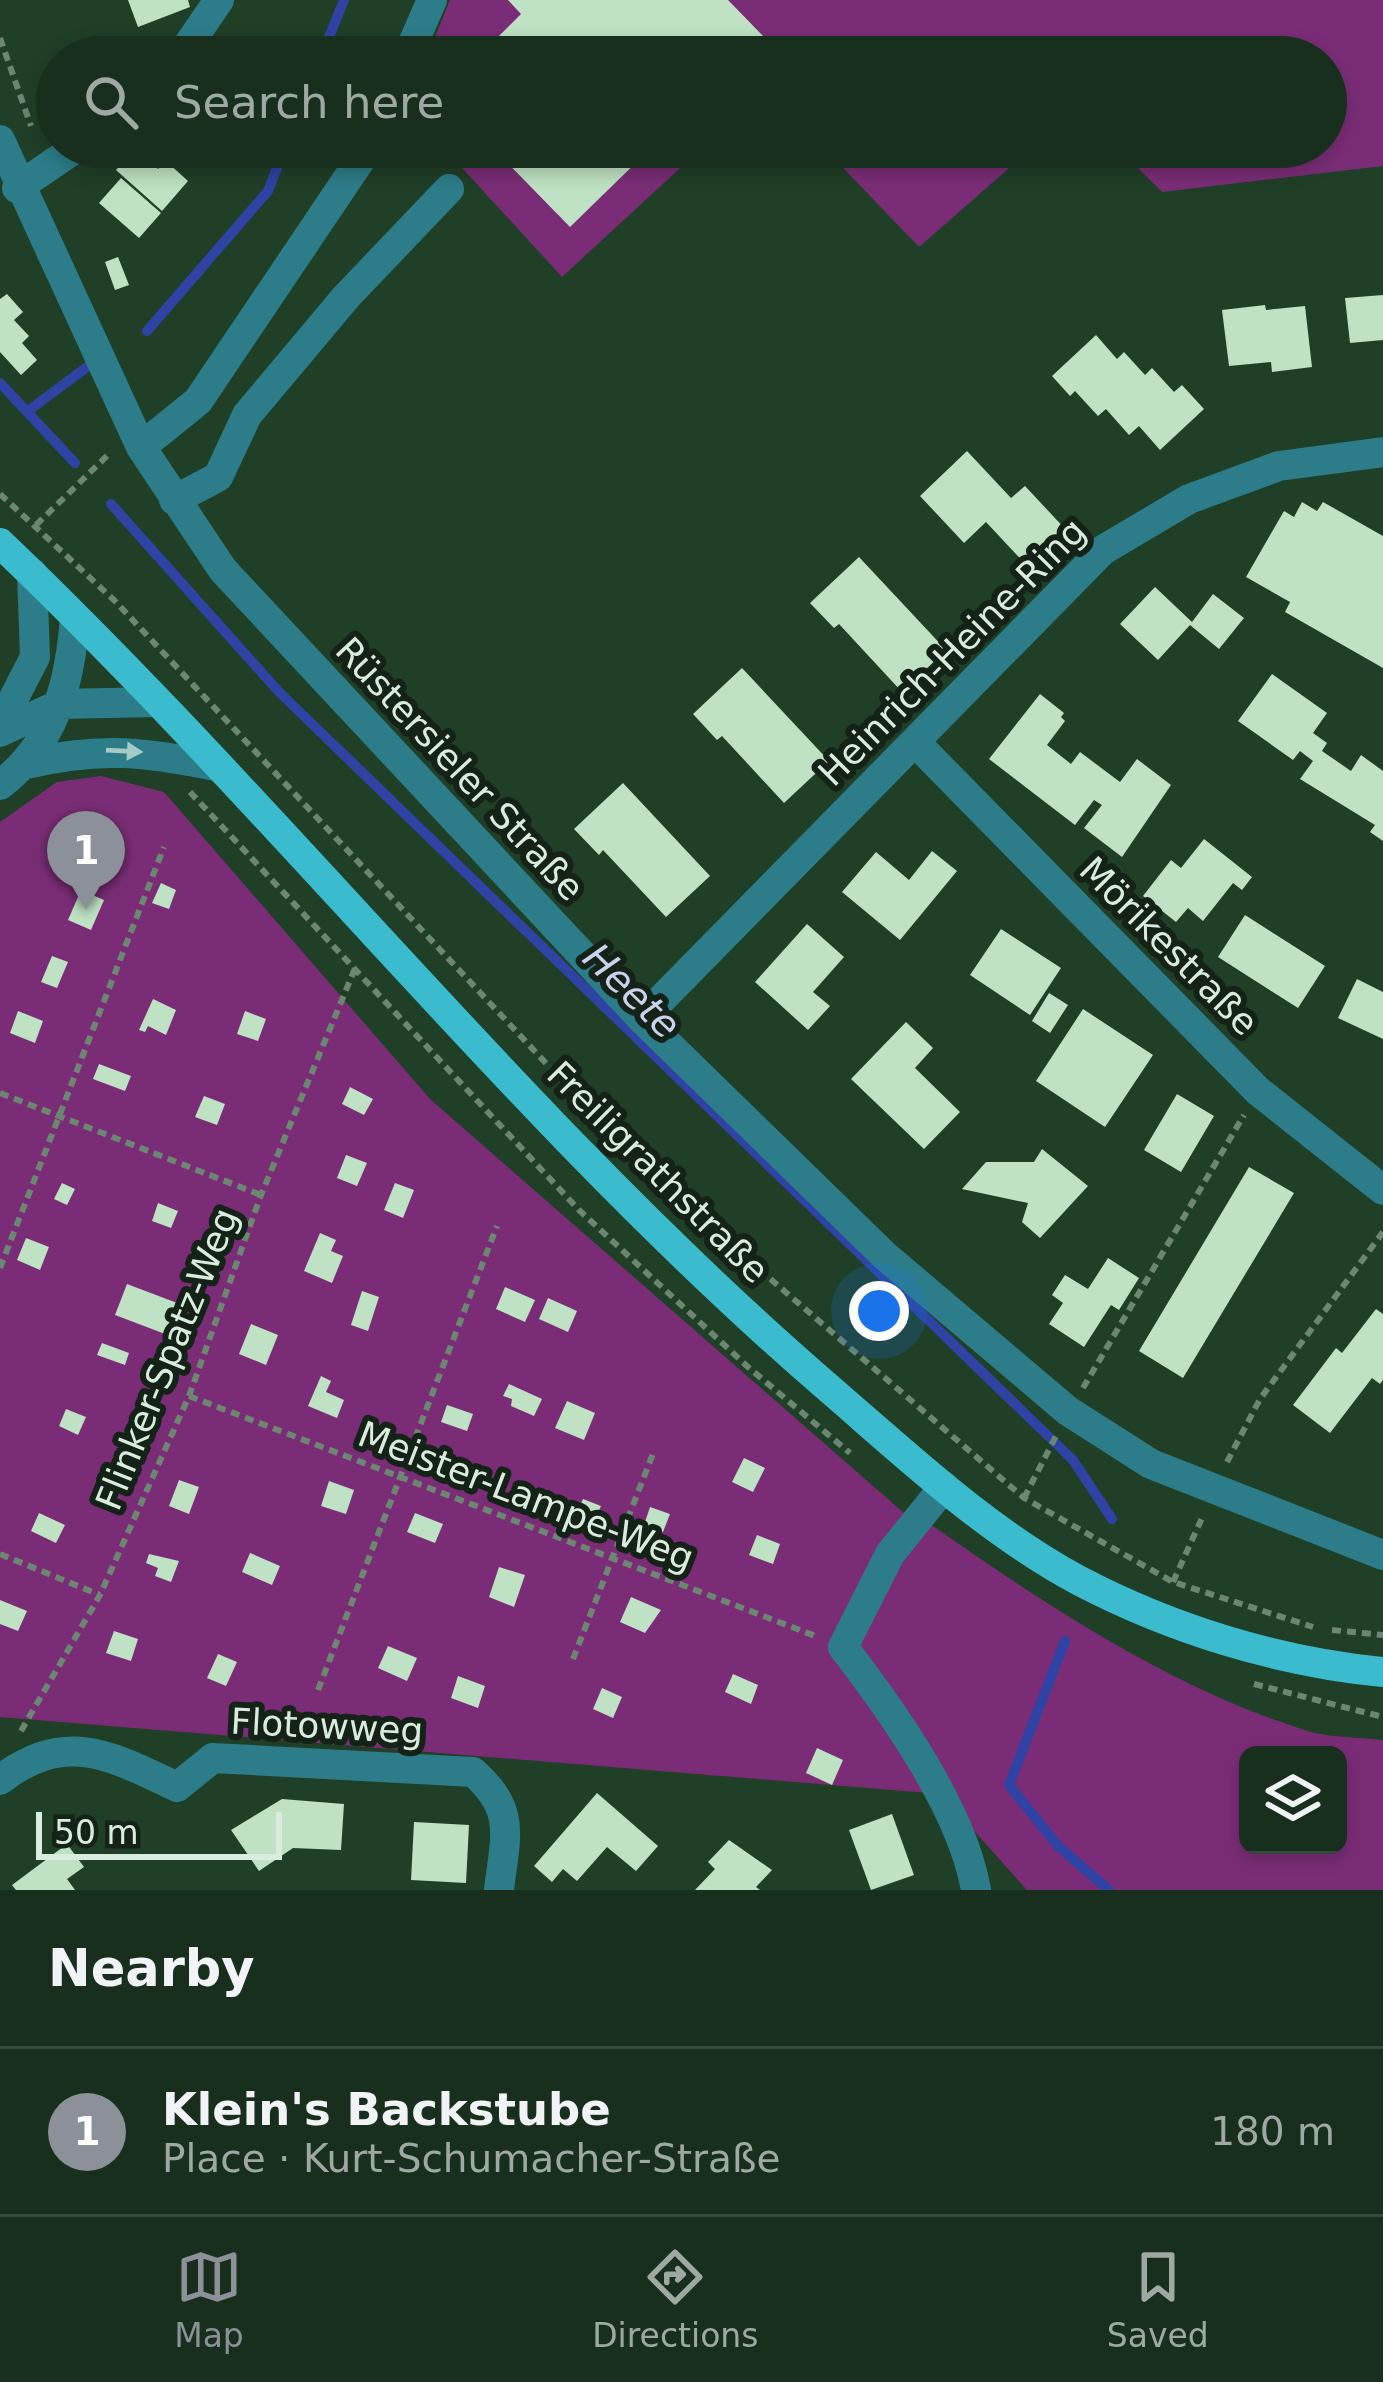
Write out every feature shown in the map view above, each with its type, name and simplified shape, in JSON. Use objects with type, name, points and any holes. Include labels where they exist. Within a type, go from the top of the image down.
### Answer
[{"type":"main road","name":"Freiligrathstraße","points":[[0,543],[158,701],[661,1236],[722,1296],[944,1487],[1076,1579],[1158,1616],[1301,1660],[1383,1672]]},
{"type":"street","points":[[194,36],[219,0]]},
{"type":"street","points":[[416,36],[432,0]]},
{"type":"street","name":"Rüstersieler Straße","points":[[0,140],[17,188],[137,439],[224,570],[642,1019],[884,1256],[1069,1411],[1151,1464],[1383,1555]]},
{"type":"street","points":[[17,188],[52,168]]},
{"type":"street","points":[[137,439],[198,401],[355,168]]},
{"type":"street","points":[[174,500],[218,477],[247,415],[346,297],[449,189]]},
{"type":"street","name":"Heinrich-Heine-Ring","points":[[642,1019],[1102,550],[1189,499],[1279,466],[1383,452]]},
{"type":"street","points":[[0,728],[35,657],[32,573]]},
{"type":"street","points":[[28,764],[60,704],[71,667],[75,617]]},
{"type":"street","points":[[0,728],[60,704],[102,699],[158,701]]},
{"type":"street","name":"Mörikestraße","points":[[915,742],[1258,1091],[1383,1190]]},
{"type":"street","points":[[0,785],[28,764],[88,749],[154,753],[220,767]]},
{"type":"street","points":[[944,1487],[890,1553],[844,1647],[885,1701],[968,1849],[976,1890]]},
{"type":"street","name":"Flotowweg","points":[[10,1772],[64,1750],[106,1753],[177,1787],[212,1758],[473,1772],[495,1791],[507,1821],[500,1890]]},
{"type":"path","points":[[0,38],[36,141]]},
{"type":"path","points":[[46,168],[47,172]]},
{"type":"path","points":[[36,525],[137,439]]},
{"type":"path","points":[[0,494],[115,601],[650,1175],[1024,1498],[1173,1582],[1320,1629],[1383,1635]]},
{"type":"path","points":[[0,1268],[164,847]]},
{"type":"path","name":"Flinker-Spatz-Weg","points":[[10,1772],[20,1732],[100,1594],[188,1396],[261,1195],[356,966]]},
{"type":"path","points":[[1024,1498],[1069,1411],[1258,1091]]},
{"type":"path","points":[[0,1094],[261,1195]]},
{"type":"path","points":[[318,1690],[497,1226]]},
{"type":"path","points":[[1173,1582],[1260,1399],[1383,1232]]},
{"type":"path","name":"Meister-Lampe-Weg","points":[[188,1396],[844,1647]]},
{"type":"path","points":[[573,1659],[654,1451]]},
{"type":"path","points":[[0,1554],[100,1594]]},
{"type":"shaded area","points":[[450,0],[1383,0],[1383,166],[1162,192],[1138,168],[1347,168],[1347,36],[435,36]]},
{"type":"shaded area","points":[[462,168],[680,168],[562,277]]},
{"type":"shaded area","points":[[843,168],[1009,168],[919,247]]},
{"type":"shaded area","points":[[101,776],[164,792],[430,1099],[920,1527],[926,1521],[1060,1611],[1201,1689],[1311,1732],[1383,1740],[1383,1890],[1027,1890],[941,1794],[0,1717],[0,822],[57,782]]},
{"type":"building","points":[[128,0],[188,0],[190,7],[138,27]]},
{"type":"building","points":[[508,0],[728,0],[763,36],[499,36],[521,14]]},
{"type":"building","points":[[174,168],[188,181],[162,211],[116,170]]},
{"type":"building","points":[[512,168],[630,168],[570,227]]},
{"type":"building","points":[[121,178],[161,213],[139,238],[99,203]]},
{"type":"building","points":[[118,257],[129,285],[115,290],[105,262]]},
{"type":"building","points":[[7,294],[23,312],[14,320],[29,336],[22,343],[37,360],[21,375],[0,352],[0,299]]},
{"type":"building","points":[[1383,295],[1383,340],[1350,343],[1345,298]]},
{"type":"building","points":[[1265,305],[1266,310],[1305,306],[1312,367],[1272,372],[1271,362],[1229,366],[1222,310]]},
{"type":"building","points":[[1096,335],[1117,359],[1124,352],[1145,375],[1152,368],[1174,392],[1182,385],[1204,409],[1160,450],[1139,426],[1129,435],[1106,409],[1098,416],[1075,391],[1070,396],[1052,376]]},
{"type":"building","points":[[967,451],[1011,498],[1025,486],[1069,533],[1030,569],[986,522],[964,543],[920,496]]},
{"type":"building","points":[[1302,502],[1317,511],[1323,502],[1383,536],[1383,668],[1285,612],[1290,602],[1246,577],[1284,511],[1294,517]]},
{"type":"building","points":[[859,557],[946,650],[902,692],[839,624],[834,628],[810,603]]},
{"type":"building","points":[[1155,587],[1192,622],[1213,594],[1244,618],[1219,649],[1190,625],[1158,660],[1120,624]]},
{"type":"building","points":[[742,668],[829,761],[784,803],[722,736],[717,740],[693,714]]},
{"type":"building","points":[[1272,674],[1327,713],[1313,733],[1327,743],[1322,751],[1351,771],[1361,755],[1383,771],[1383,841],[1370,832],[1375,825],[1300,779],[1313,761],[1300,751],[1293,760],[1238,721]]},
{"type":"building","points":[[1040,694],[1064,713],[1065,721],[1047,745],[1071,764],[1080,752],[1120,782],[1137,759],[1171,785],[1122,857],[1084,828],[1102,805],[1094,800],[1075,825],[989,759]]},
{"type":"building","points":[[623,783],[710,876],[666,917],[603,850],[599,855],[574,829]]},
{"type":"building","points":[[1204,839],[1252,877],[1242,890],[1233,883],[1203,921],[1188,908],[1176,922],[1143,896],[1171,860],[1181,868]]},
{"type":"building","points":[[932,851],[957,871],[900,940],[842,892],[876,852],[909,880]]},
{"type":"building","points":[[161,883],[176,890],[169,909],[152,903]]},
{"type":"building","points":[[81,890],[104,900],[91,930],[68,920]]},
{"type":"building","points":[[1245,915],[1325,966],[1298,1008],[1218,957]]},
{"type":"building","points":[[807,924],[844,957],[813,992],[830,1006],[808,1030],[755,982]]},
{"type":"building","points":[[1001,929],[1061,968],[1030,1015],[970,975]]},
{"type":"building","points":[[52,956],[68,962],[57,988],[41,982]]},
{"type":"building","points":[[1357,979],[1383,992],[1383,1039],[1338,1018]]},
{"type":"building","points":[[1049,993],[1068,1005],[1050,1033],[1032,1021]]},
{"type":"building","points":[[153,999],[176,1010],[166,1035],[148,1026],[145,1032],[139,1030]]},
{"type":"building","points":[[1083,1009],[1153,1055],[1105,1127],[1036,1081]]},
{"type":"building","points":[[18,1011],[43,1021],[35,1043],[10,1033]]},
{"type":"building","points":[[245,1011],[266,1019],[258,1041],[237,1034]]},
{"type":"building","points":[[906,1022],[933,1048],[915,1068],[960,1112],[924,1149],[851,1079]]},
{"type":"building","points":[[99,1064],[131,1076],[125,1091],[93,1079]]},
{"type":"building","points":[[350,1087],[373,1099],[364,1115],[342,1104]]},
{"type":"building","points":[[1177,1094],[1214,1116],[1181,1172],[1144,1150]]},
{"type":"building","points":[[204,1096],[225,1104],[217,1125],[195,1117]]},
{"type":"building","points":[[1042,1149],[1088,1186],[1040,1238],[1022,1222],[1028,1203],[962,1189],[986,1162],[1034,1162]]},
{"type":"building","points":[[346,1155],[367,1163],[357,1186],[337,1178]]},
{"type":"building","points":[[1249,1167],[1294,1193],[1183,1378],[1139,1351]]},
{"type":"building","points":[[62,1183],[75,1189],[67,1205],[54,1199]]},
{"type":"building","points":[[395,1183],[414,1190],[403,1218],[384,1210]]},
{"type":"building","points":[[158,1203],[178,1211],[171,1228],[152,1221]]},
{"type":"building","points":[[320,1233],[336,1240],[331,1251],[343,1256],[332,1283],[304,1271]]},
{"type":"building","points":[[26,1238],[49,1247],[40,1270],[17,1260]]},
{"type":"building","points":[[1108,1258],[1139,1278],[1119,1310],[1111,1305],[1084,1347],[1049,1324],[1063,1303],[1052,1295],[1065,1275],[1088,1289]]},
{"type":"building","points":[[127,1284],[185,1306],[173,1337],[115,1315]]},
{"type":"building","points":[[505,1287],[535,1300],[525,1322],[496,1309]]},
{"type":"building","points":[[362,1291],[379,1297],[368,1331],[351,1325]]},
{"type":"building","points":[[548,1298],[577,1311],[568,1332],[539,1319]]},
{"type":"building","points":[[1376,1309],[1383,1314],[1383,1380],[1380,1384],[1372,1378],[1330,1433],[1293,1405],[1336,1348],[1342,1353]]},
{"type":"building","points":[[251,1324],[278,1335],[266,1365],[239,1354]]},
{"type":"building","points":[[102,1343],[129,1353],[125,1365],[97,1355]]},
{"type":"building","points":[[321,1376],[331,1381],[326,1392],[344,1400],[337,1418],[308,1406]]},
{"type":"building","points":[[509,1384],[542,1399],[534,1416],[511,1406],[512,1399],[503,1396]]},
{"type":"building","points":[[567,1401],[595,1413],[584,1440],[555,1428]]},
{"type":"building","points":[[447,1405],[473,1414],[467,1431],[441,1422]]},
{"type":"building","points":[[66,1409],[86,1417],[78,1435],[59,1426]]},
{"type":"building","points":[[744,1458],[765,1468],[753,1492],[732,1482]]},
{"type":"building","points":[[179,1480],[199,1487],[189,1514],[169,1506]]},
{"type":"building","points":[[329,1481],[354,1490],[346,1514],[321,1506]]},
{"type":"building","points":[[583,1499],[601,1506],[595,1519],[577,1512]]},
{"type":"building","points":[[650,1507],[670,1514],[663,1532],[644,1525]]},
{"type":"building","points":[[39,1513],[65,1525],[56,1543],[31,1531]]},
{"type":"building","points":[[415,1513],[443,1524],[435,1543],[407,1532]]},
{"type":"building","points":[[757,1535],[780,1544],[773,1564],[749,1555]]},
{"type":"building","points":[[250,1553],[280,1566],[272,1585],[242,1572]]},
{"type":"building","points":[[149,1554],[179,1561],[171,1582],[155,1576],[158,1568],[146,1563]]},
{"type":"building","points":[[499,1567],[525,1575],[514,1607],[489,1597]]},
{"type":"building","points":[[631,1597],[661,1610],[645,1633],[620,1622]]},
{"type":"building","points":[[0,1600],[27,1611],[18,1631],[0,1624]]},
{"type":"building","points":[[114,1631],[138,1639],[131,1661],[106,1653]]},
{"type":"building","points":[[388,1646],[417,1658],[407,1681],[378,1668]]},
{"type":"building","points":[[218,1654],[237,1662],[226,1686],[207,1678]]},
{"type":"building","points":[[733,1674],[758,1685],[751,1704],[725,1692]]},
{"type":"building","points":[[458,1676],[485,1686],[478,1708],[451,1698]]},
{"type":"building","points":[[602,1688],[622,1697],[613,1718],[593,1709]]},
{"type":"building","points":[[817,1748],[843,1760],[832,1785],[806,1773]]},
{"type":"building","points":[[597,1793],[658,1846],[636,1871],[607,1847],[577,1881],[563,1869],[552,1882],[534,1866]]},
{"type":"building","points":[[282,1799],[344,1804],[341,1850],[293,1848],[259,1871],[231,1830]]},
{"type":"building","points":[[892,1814],[914,1875],[871,1890],[849,1830]]},
{"type":"building","points":[[414,1822],[469,1825],[466,1883],[411,1880]]},
{"type":"building","points":[[729,1840],[772,1870],[756,1887],[760,1890],[695,1890],[715,1869],[708,1862]]},
{"type":"building","points":[[67,1844],[84,1867],[67,1879],[75,1890],[16,1890],[12,1885]]},
{"type":"waterway","points":[[329,36],[344,0]]},
{"type":"waterway","points":[[147,331],[268,191],[277,168]]},
{"type":"waterway","points":[[28,411],[91,364]]},
{"type":"waterway","name":"Heete","points":[[0,383],[75,463]]},
{"type":"waterway","name":"Heete","points":[[111,504],[279,692],[1073,1460],[1112,1519]]},
{"type":"waterway","name":"Heete","points":[[1065,1641],[1009,1785],[1058,1846],[1109,1890]]},
{"type":"place","name":"Klein's Backstube","points":[[86,910]]}]
